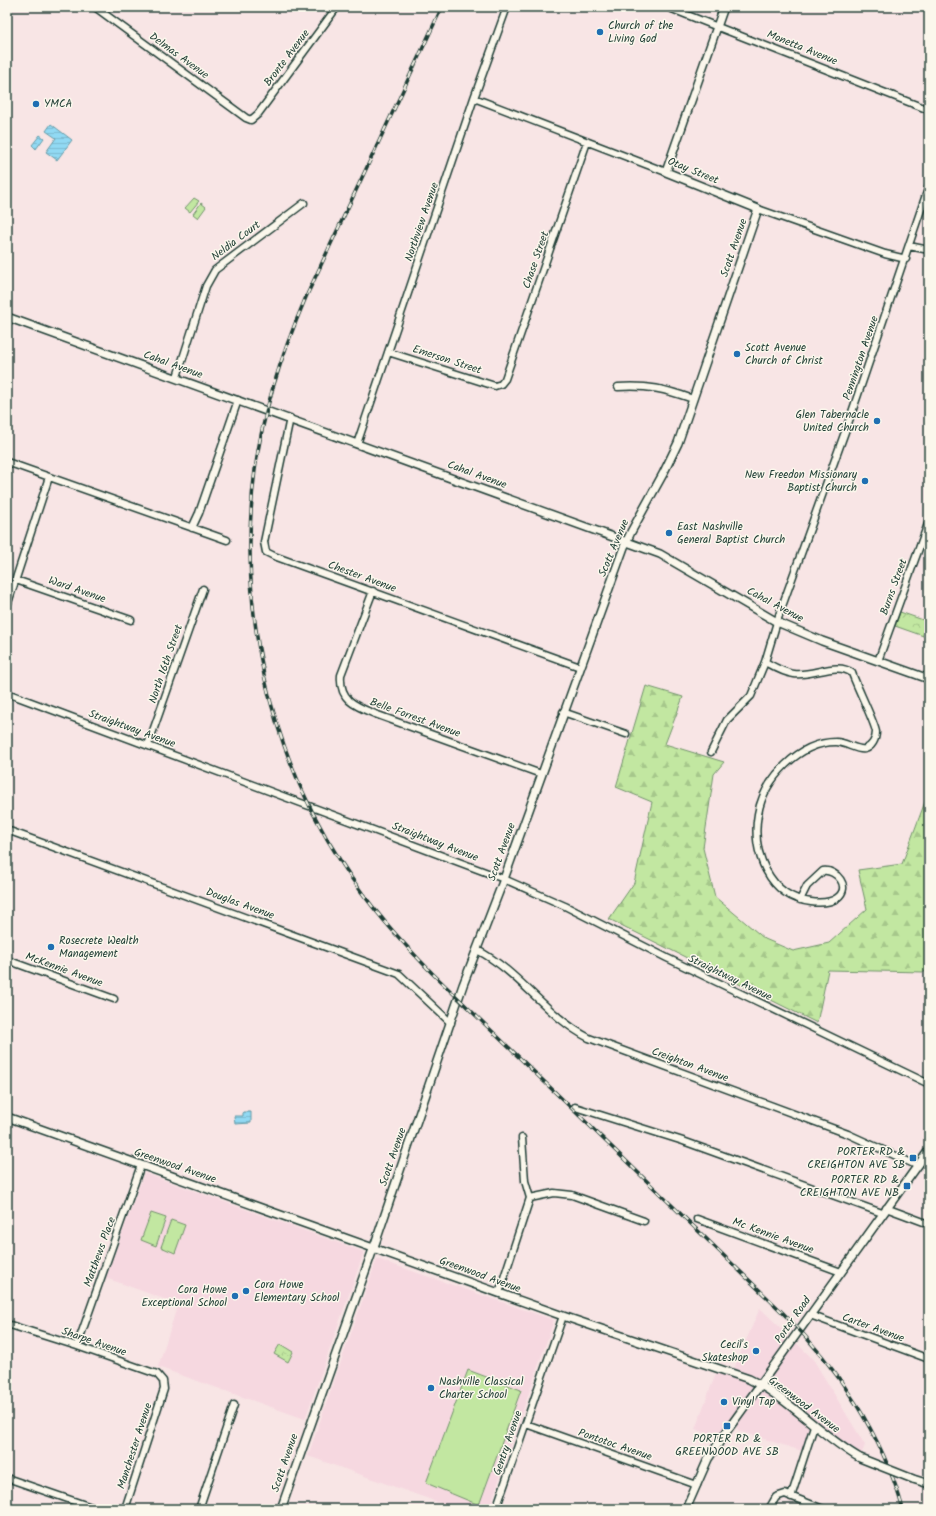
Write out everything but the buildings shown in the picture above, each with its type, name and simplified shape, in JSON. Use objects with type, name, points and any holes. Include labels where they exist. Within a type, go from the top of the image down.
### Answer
[{"type":"street","name":"Delmas Avenue","points":[[96,7],[246,118],[251,120]]},
{"type":"street","name":"Bronte Avenue","points":[[251,120],[258,114],[338,7]]},
{"type":"street","name":"Northview Avenue","points":[[357,444],[474,98],[507,7]]},
{"type":"street","name":"Monetta Avenue","points":[[667,7],[929,110]]},
{"type":"street","points":[[666,172],[724,7]]},
{"type":"street","name":"Otay Street","points":[[474,98],[758,209],[885,254],[906,259]]},
{"type":"street","name":"Chase Street","points":[[501,384],[505,380],[587,142]]},
{"type":"street","name":"Pennington Avenue","points":[[711,752],[727,720],[751,696],[765,662],[777,622],[906,259],[929,186]]},
{"type":"street","name":"Neldia Court","points":[[177,377],[206,286],[215,270],[304,203]]},
{"type":"street","name":"Scott Avenue","points":[[281,1509],[451,1023],[626,540],[666,469],[678,443],[758,209]]},
{"type":"street","points":[[909,246],[929,250]]},
{"type":"street","name":"Cahal Avenue","points":[[7,317],[626,540],[660,554],[679,564],[777,622],[822,641],[929,679]]},
{"type":"street","name":"Emerson Street","points":[[388,352],[495,386],[501,384]]},
{"type":"street","points":[[618,386],[643,386],[670,391],[693,400]]},
{"type":"street","points":[[192,528],[199,513],[238,400]]},
{"type":"street","name":"Chester Avenue","points":[[290,418],[264,542],[266,552],[580,667]]},
{"type":"street","points":[[7,462],[227,540]]},
{"type":"street","points":[[7,606],[49,477]]},
{"type":"street","name":"Burns Street","points":[[878,661],[929,521]]},
{"type":"street","name":"Ward Avenue","points":[[16,580],[131,620]]},
{"type":"street","name":"North 16th Street","points":[[148,745],[203,588]]},
{"type":"street","name":"Belle Forrest Avenue","points":[[373,591],[341,675],[340,685],[343,694],[359,708],[541,774]]},
{"type":"street","points":[[765,662],[793,674],[806,675],[839,668],[846,669],[852,674],[876,731],[873,744],[867,748],[861,749],[846,743],[835,742],[819,745],[803,752],[779,771],[769,783],[762,798],[756,828],[760,855],[773,881],[783,891],[800,900],[816,902],[836,898],[842,893],[840,878],[829,870],[823,871],[807,886],[800,900]]},
{"type":"street","name":"Straightway Avenue","points":[[7,693],[504,879],[565,906],[667,958],[929,1084]]},
{"type":"street","points":[[563,712],[626,734]]},
{"type":"street","name":"Douglas Avenue","points":[[7,830],[399,974],[451,1023]]},
{"type":"street","name":"Creighton Avenue","points":[[477,950],[494,959],[573,1030],[589,1038],[848,1134],[916,1165]]},
{"type":"street","name":"McKennie Avenue","points":[[7,960],[114,999]]},
{"type":"street","points":[[575,1107],[683,1141],[884,1211],[929,1224]]},
{"type":"street","name":"Greenwood Avenue","points":[[7,1117],[498,1293],[761,1385],[814,1426],[860,1458],[929,1484]]},
{"type":"street","points":[[498,1293],[530,1198],[525,1181],[522,1138]]},
{"type":"street","name":"Porter Road","points":[[686,1509],[708,1459],[916,1165],[929,1150]]},
{"type":"street","name":"Matthews Place","points":[[77,1346],[141,1165]]},
{"type":"street","points":[[530,1198],[554,1193],[572,1195],[644,1221]]},
{"type":"street","name":"Mc Kennie Avenue","points":[[697,1219],[841,1272]]},
{"type":"street","name":"Carter Avenue","points":[[810,1315],[929,1359]]},
{"type":"street","name":"Gentry Avenue","points":[[496,1509],[563,1316]]},
{"type":"street","name":"Sharpe Avenue","points":[[7,1324],[77,1346],[157,1374],[163,1381],[164,1389]]},
{"type":"street","name":"Manchester Avenue","points":[[125,1509],[164,1389]]},
{"type":"street","points":[[199,1509],[234,1405]]},
{"type":"street","name":"Pontotoc Avenue","points":[[526,1424],[697,1484]]},
{"type":"street","points":[[792,1497],[814,1426]]},
{"type":"street","points":[[7,1478],[97,1509]]},
{"type":"street","points":[[769,1509],[776,1497],[785,1494],[823,1509]]},
{"type":"shaded area","name":"Cora Howe Elementary School","points":[[144,1173],[364,1252],[305,1419],[158,1367],[178,1304],[106,1278]]},
{"type":"shaded area","name":"Nashville Classical Charter School","points":[[377,1259],[554,1320],[489,1509],[457,1509],[308,1456]]},
{"type":"shaded area","points":[[760,1308],[813,1359],[865,1445],[860,1458],[815,1427],[808,1449],[802,1451],[739,1431],[734,1421],[722,1438],[695,1429],[718,1368],[732,1373]]},
{"type":"green space","points":[[194,198],[199,201],[190,212],[185,208]]},
{"type":"green space","points":[[201,203],[206,207],[198,218],[193,214]]},
{"type":"green space","points":[[900,612],[929,622],[929,638],[895,626]]},
{"type":"green space","points":[[646,686],[683,697],[665,744],[724,762],[714,774],[703,848],[715,897],[765,939],[793,951],[829,943],[867,909],[858,870],[902,864],[929,791],[929,970],[924,972],[828,970],[817,1023],[609,919],[634,883],[652,802],[616,787]]},
{"type":"green space","points":[[151,1213],[166,1218],[156,1246],[141,1240]]},
{"type":"green space","points":[[171,1220],[185,1225],[175,1253],[161,1247]]},
{"type":"green space","points":[[280,1344],[293,1352],[288,1362],[274,1354]]},
{"type":"green space","points":[[468,1370],[521,1390],[479,1505],[426,1483]]},
{"type":"water","points":[[51,124],[72,140],[57,160],[46,152],[56,138],[46,131]]},
{"type":"water","points":[[40,135],[44,138],[36,149],[32,145]]},
{"type":"water","points":[[243,1112],[251,1112],[251,1123],[235,1124],[234,1116],[243,1116]]},
{"type":"railway","points":[[442,7],[306,297],[281,361],[268,404],[255,470],[251,521],[251,573],[255,624],[264,675],[277,725],[295,774],[317,821],[343,865],[374,908],[396,935],[432,973],[803,1334],[840,1379],[856,1404],[883,1455],[903,1509]]},
{"type":"place","name":"Church of the Living God","points":[[600,32]]},
{"type":"place","name":"YMCA","points":[[36,104]]},
{"type":"place","name":"Scott Avenue Church of Christ","points":[[737,354]]},
{"type":"place","name":"Glen Tabernacle United Church","points":[[877,421]]},
{"type":"place","name":"New Freedon Missionary Baptist Church","points":[[865,481]]},
{"type":"place","name":"East Nashville General Baptist Church","points":[[669,533]]},
{"type":"place","name":"Rosecrete Wealth Management","points":[[51,947]]},
{"type":"place","name":"PORTER RD & CREIGHTON AVE SB","points":[[913,1158]]},
{"type":"place","name":"PORTER RD & CREIGHTON AVE NB","points":[[907,1186]]},
{"type":"place","name":"Cora Howe Elementary School","points":[[246,1291]]},
{"type":"place","name":"Cora Howe Exceptional School","points":[[235,1296]]},
{"type":"place","name":"Cecil's Skateshop","points":[[756,1351]]},
{"type":"place","name":"Nashville Classical Charter School","points":[[431,1388]]},
{"type":"place","name":"Vinyl Tap","points":[[724,1402]]},
{"type":"place","name":"PORTER RD & GREENWOOD AVE SB","points":[[727,1426]]}]
